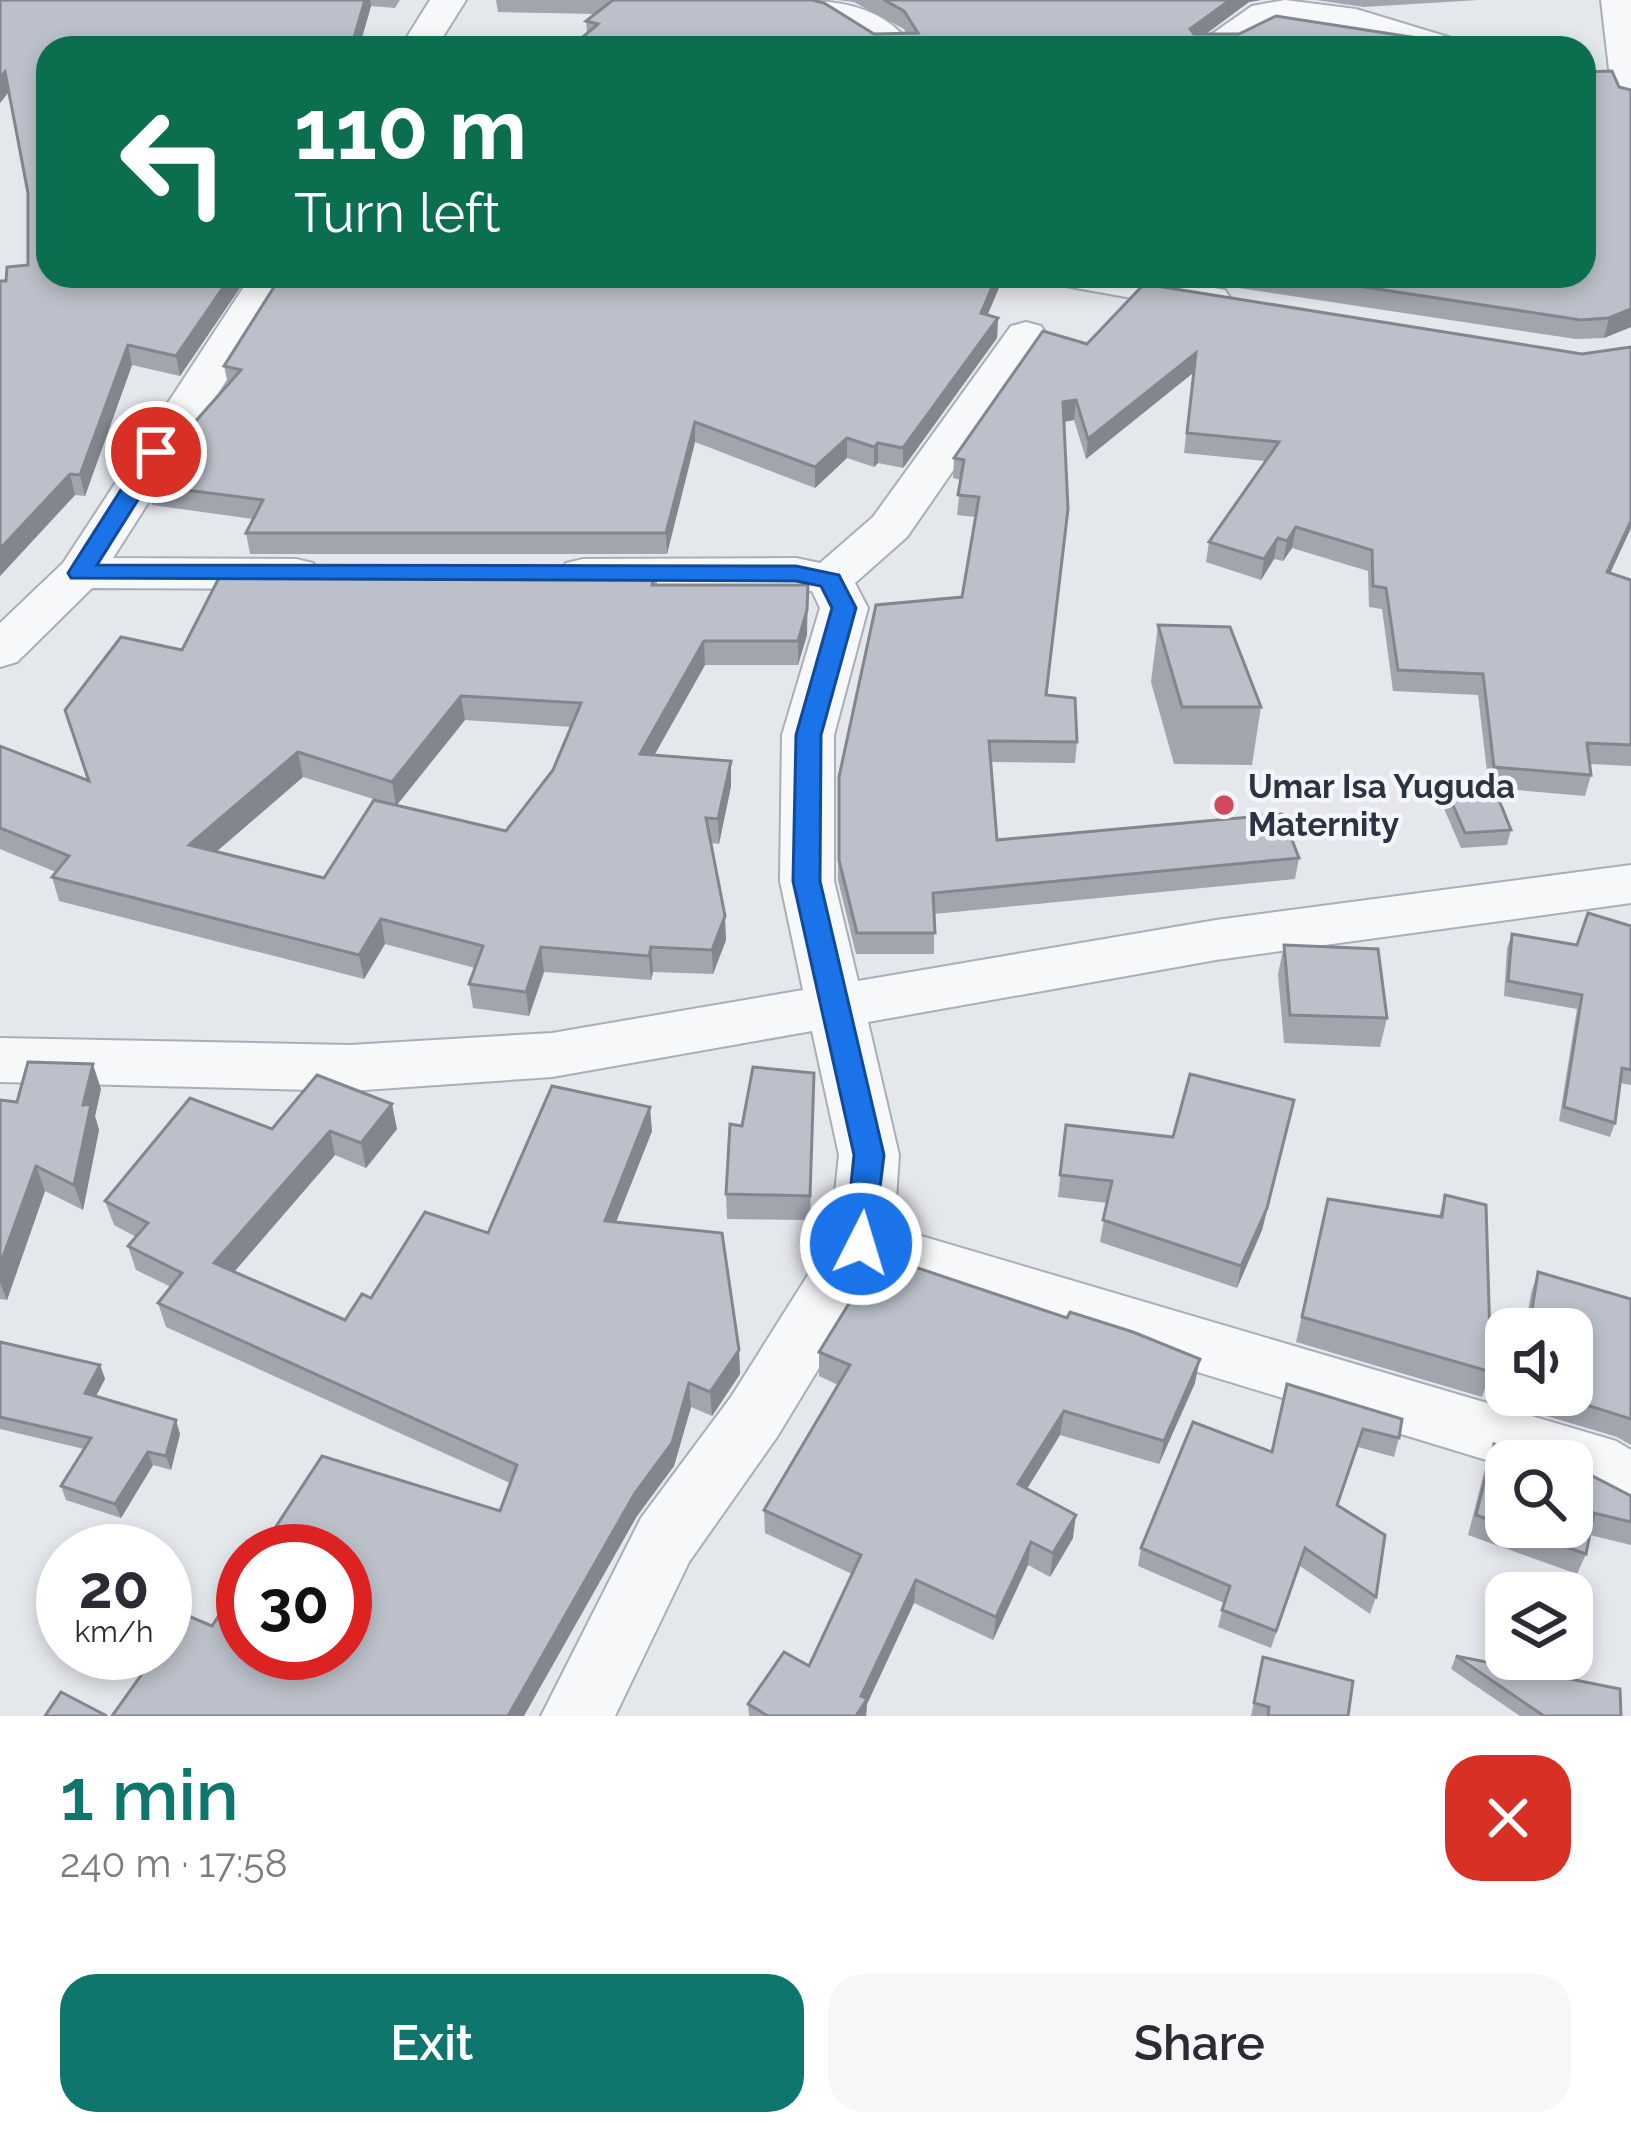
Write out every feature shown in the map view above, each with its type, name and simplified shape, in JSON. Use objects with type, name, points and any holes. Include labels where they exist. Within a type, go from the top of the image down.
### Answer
[{"type":"street","points":[[426,36],[448,0]]},
{"type":"street","points":[[796,0],[848,11],[880,36]]},
{"type":"street","points":[[1596,85],[1631,93],[1619,0]]},
{"type":"street","points":[[1230,36],[1270,12],[1317,5],[1411,36]]},
{"type":"street","points":[[0,651],[80,573],[264,288]]},
{"type":"street","points":[[1146,288],[1258,307]]},
{"type":"street","points":[[830,580],[890,527],[1026,335]]},
{"type":"street","points":[[80,573],[340,574]]},
{"type":"street","points":[[547,574],[796,573],[830,580]]},
{"type":"street","points":[[577,1716],[664,1540],[754,1417],[861,1244],[869,1155],[807,881],[808,735],[844,608],[830,580]]},
{"type":"street","points":[[0,1060],[350,1068],[552,1055],[1216,940],[1631,884]]},
{"type":"street","points":[[861,1244],[1592,1462],[1631,1486]]},
{"type":"building","points":[[0,0],[365,0],[354,36],[36,36],[36,288],[223,288],[176,356],[128,345],[80,475],[70,474],[0,549],[0,281],[6,281],[7,267],[28,265],[28,193],[5,72],[0,78]]},
{"type":"building","points":[[613,0],[812,0],[874,34],[918,33],[904,11],[884,0],[1230,0],[1190,29],[1194,34],[1239,34],[1276,16],[1405,36],[584,36],[598,24],[586,21]]},
{"type":"building","points":[[1612,71],[1619,87],[1631,90],[1631,309],[1609,318],[1581,320],[1371,288],[1596,288],[1596,72]]},
{"type":"building","points":[[273,288],[992,288],[981,313],[998,318],[903,448],[878,443],[874,447],[847,438],[815,467],[695,422],[666,533],[246,533],[263,500],[147,485],[171,449],[241,370],[224,366]]},
{"type":"building","points":[[1140,288],[1169,288],[1582,354],[1631,347],[1631,521],[1607,572],[1631,580],[1631,745],[1587,743],[1591,775],[1494,767],[1483,674],[1398,670],[1386,588],[1373,586],[1372,550],[1296,527],[1287,541],[1278,538],[1264,559],[1209,542],[1279,442],[1187,433],[1196,353],[1088,439],[1076,400],[1063,402],[1068,509],[1046,695],[1075,698],[1077,742],[989,741],[997,840],[1282,814],[1299,858],[933,893],[935,933],[857,933],[839,860],[839,777],[876,605],[962,597],[979,497],[958,495],[964,460],[954,458],[1043,331],[1087,344]]},
{"type":"building","points":[[224,568],[656,568],[652,585],[808,585],[798,641],[704,641],[640,754],[731,761],[718,819],[706,818],[725,916],[712,950],[651,947],[649,956],[541,947],[526,992],[469,984],[483,946],[381,919],[359,955],[52,877],[69,856],[0,828],[0,746],[89,781],[65,710],[121,637],[182,650]],"holes":[[[461,696],[581,703],[553,770],[506,831],[374,800],[324,878],[189,845],[298,752],[392,782]]]},
{"type":"building","points":[[1158,625],[1230,627],[1261,707],[1182,707]]},
{"type":"building","points":[[1491,780],[1511,830],[1465,833],[1443,782]]},
{"type":"building","points":[[1588,913],[1631,926],[1631,1070],[1622,1068],[1615,1123],[1564,1107],[1582,995],[1508,981],[1512,934],[1577,945]]},
{"type":"building","points":[[1284,945],[1378,949],[1387,1018],[1290,1015]]},
{"type":"building","points":[[28,1062],[93,1064],[83,1105],[91,1104],[74,1185],[36,1166],[0,1265],[0,1100],[17,1102]]},
{"type":"building","points":[[753,1067],[814,1073],[810,1196],[726,1194],[730,1124],[742,1126]]},
{"type":"building","points":[[1190,1074],[1294,1100],[1267,1208],[1241,1266],[1103,1220],[1112,1181],[1060,1175],[1066,1125],[1173,1137]]},
{"type":"building","points":[[317,1075],[392,1104],[361,1143],[330,1131],[214,1263],[345,1320],[362,1294],[371,1298],[425,1212],[488,1233],[552,1086],[650,1107],[605,1221],[722,1233],[739,1350],[710,1392],[689,1383],[672,1443],[635,1493],[508,1716],[112,1716],[138,1680],[192,1680],[192,1617],[212,1626],[216,1620],[216,1680],[372,1680],[372,1524],[278,1524],[322,1456],[500,1511],[517,1465],[158,1303],[182,1273],[128,1246],[148,1223],[105,1201],[190,1098],[272,1129]]},
{"type":"building","points":[[1445,1195],[1486,1205],[1489,1308],[1485,1308],[1485,1370],[1302,1317],[1328,1199],[1442,1217]]},
{"type":"building","points":[[879,1255],[1067,1318],[1070,1312],[1133,1332],[1200,1359],[1164,1441],[1064,1411],[1018,1484],[1076,1515],[1053,1553],[1031,1542],[996,1617],[916,1580],[856,1716],[768,1716],[748,1704],[784,1652],[809,1666],[861,1555],[764,1510],[850,1365],[819,1352]]},
{"type":"building","points":[[1538,1272],[1631,1299],[1631,1419],[1593,1407],[1593,1308],[1532,1308]]},
{"type":"building","points":[[0,1342],[100,1365],[85,1393],[176,1420],[166,1456],[148,1452],[115,1504],[61,1486],[91,1438],[0,1417]]},
{"type":"building","points":[[1287,1384],[1402,1419],[1399,1438],[1363,1429],[1337,1505],[1385,1535],[1376,1597],[1305,1548],[1276,1631],[1222,1610],[1230,1586],[1141,1548],[1193,1422],[1272,1452]]},
{"type":"building","points":[[1593,1476],[1631,1496],[1631,1522],[1594,1513],[1593,1518]]},
{"type":"building","points":[[1485,1480],[1485,1518],[1476,1515]]},
{"type":"building","points":[[1456,1656],[1485,1662],[1485,1676]]},
{"type":"building","points":[[1263,1657],[1353,1681],[1348,1716],[1268,1716],[1269,1707],[1254,1703]]},
{"type":"building","points":[[1491,1680],[1575,1680],[1620,1689],[1621,1716],[1544,1716]]},
{"type":"building","points":[[61,1692],[107,1716],[45,1716]]},
{"type":"place","name":"Umar Isa Yuguda Maternity","points":[[1224,805]]},
{"type":"route","points":[[156,452],[80,573],[796,573],[830,580],[844,608],[808,735],[807,881],[869,1155],[861,1244]]}]
